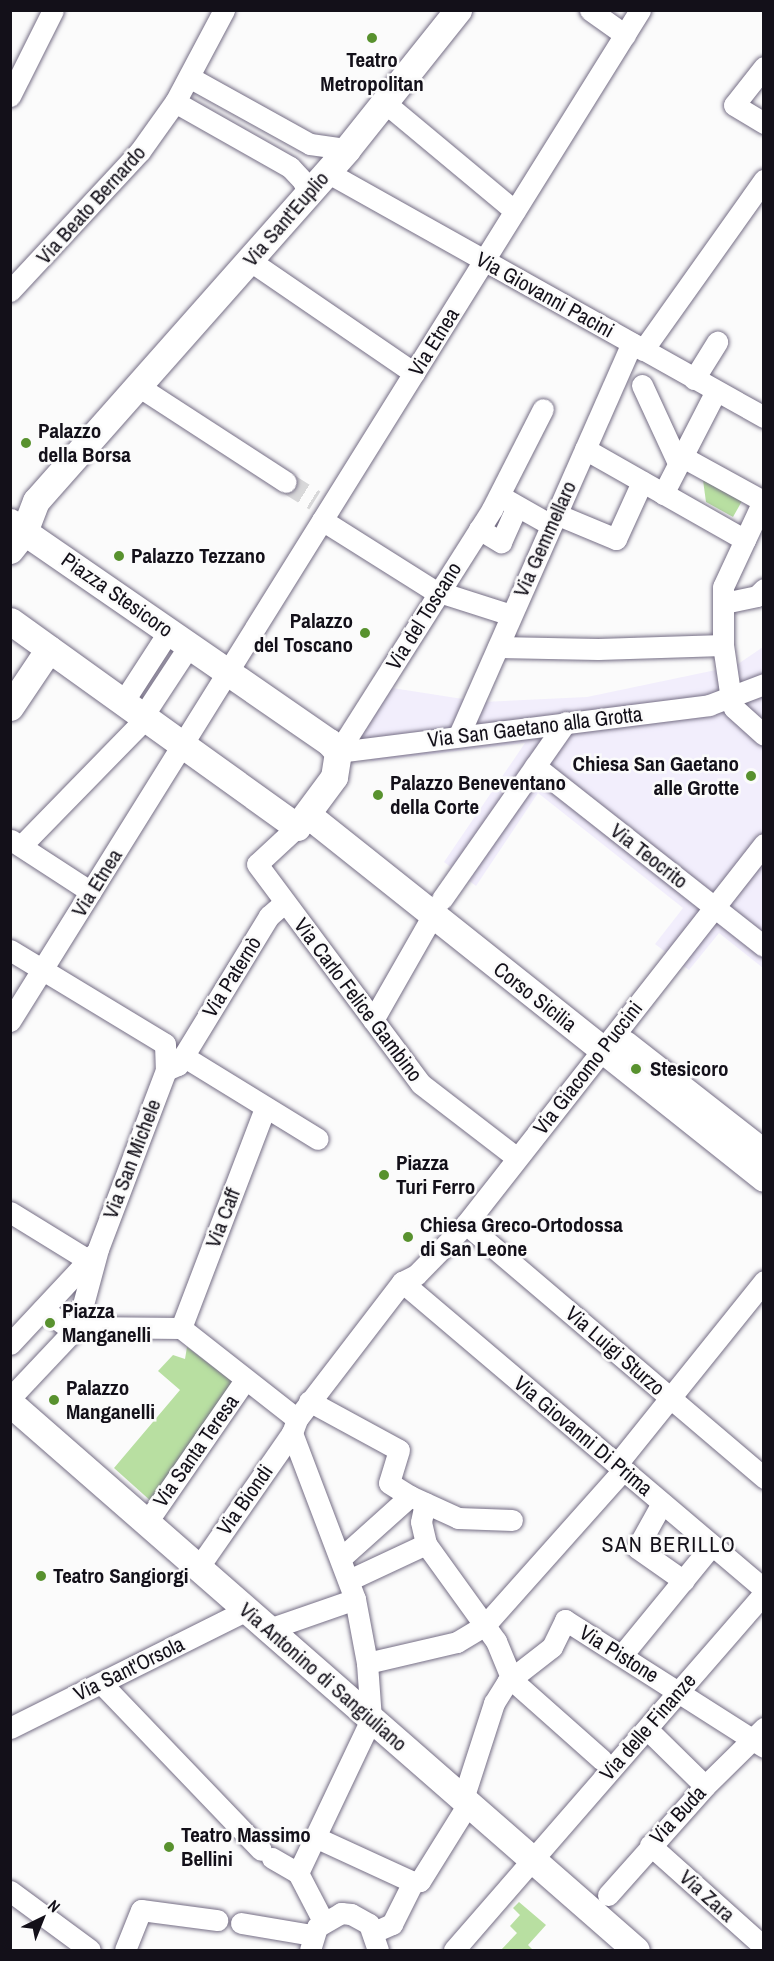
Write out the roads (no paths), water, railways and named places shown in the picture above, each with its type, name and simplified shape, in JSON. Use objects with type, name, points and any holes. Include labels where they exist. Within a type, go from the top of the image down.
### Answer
[{"type":"main road","name":"Via Sant'Euplio","points":[[15,534],[36,501],[347,149],[458,10]]},
{"type":"main road","name":"Piazza Stesicoro","points":[[15,534],[179,639],[328,742],[343,745]]},
{"type":"main road","points":[[10,621],[45,654],[136,717],[182,744]]},
{"type":"main road","points":[[12,700],[45,654]]},
{"type":"main road","name":"Corso Sicilia","points":[[182,744],[308,814],[437,907],[608,1042],[764,1178]]},
{"type":"main road","points":[[308,814],[334,777],[343,745]]},
{"type":"main road","name":"Corso Sicilia","points":[[608,1042],[764,1153]]},
{"type":"main road","name":"Via Antonino di Sangiuliano","points":[[10,1403],[636,1950]]},
{"type":"street","points":[[10,96],[53,10]]},
{"type":"street","name":"Via Beato Bernardo","points":[[10,291],[93,204],[172,109],[224,10]]},
{"type":"street","points":[[590,10],[625,35]]},
{"type":"street","name":"Via Etnea","points":[[10,1021],[228,673],[322,510],[414,373],[640,10]]},
{"type":"street","points":[[764,67],[734,105],[764,123]]},
{"type":"street","points":[[194,69],[310,144],[347,149]]},
{"type":"street","points":[[384,102],[515,211]]},
{"type":"street","points":[[172,109],[290,166],[303,181],[308,194]]},
{"type":"street","name":"Via Giovanni Pacini","points":[[327,172],[764,417]]},
{"type":"street","name":"Via Gemmellaro","points":[[459,735],[620,370],[764,180]]},
{"type":"street","points":[[249,260],[414,373]]},
{"type":"street","points":[[694,379],[717,342]]},
{"type":"street","points":[[620,370],[641,383],[679,457],[763,500],[723,587],[723,645],[734,708],[764,735]]},
{"type":"street","points":[[138,386],[286,482]]},
{"type":"street","points":[[543,409],[522,443],[523,455],[508,501],[554,520],[616,539],[679,457],[716,391]]},
{"type":"street","points":[[585,448],[745,540]]},
{"type":"street","name":"Via del Toscano","points":[[343,745],[479,529],[501,542],[508,501]]},
{"type":"street","points":[[322,510],[439,592],[512,615]]},
{"type":"street","points":[[724,611],[760,593]]},
{"type":"street","points":[[91,892],[16,843],[136,717],[179,639]]},
{"type":"street","points":[[498,647],[598,649],[723,645]]},
{"type":"street","name":"Via San Gaetano alla Grotta","points":[[343,745],[459,735],[668,711],[731,699],[764,684]]},
{"type":"street","points":[[373,1020],[437,907],[566,722]]},
{"type":"street","name":"Via Teocrito","points":[[535,766],[764,946]]},
{"type":"street","name":"Via Carlo Felice Gambino","points":[[308,814],[256,864],[421,1084],[517,1158]]},
{"type":"street","name":"Via Giacomo Puccini","points":[[309,1401],[402,1282],[416,1275],[466,1224],[764,844]]},
{"type":"street","name":"Via Paternò","points":[[166,1070],[178,1065],[269,916],[284,903]]},
{"type":"street","points":[[10,950],[165,1044],[166,1070]]},
{"type":"street","points":[[183,1056],[318,1139]]},
{"type":"street","name":"Via San Michele","points":[[80,1329],[87,1253],[166,1070]]},
{"type":"street","name":"Via Caff","points":[[181,1328],[265,1108]]},
{"type":"street","points":[[10,1212],[87,1253],[43,1309],[10,1344]]},
{"type":"street","name":"Via Luigi Sturzo","points":[[466,1224],[764,1479]]},
{"type":"street","points":[[367,1663],[457,1642],[485,1625],[620,1467],[764,1281]]},
{"type":"street","name":"Via Giovanni Di Prima","points":[[402,1282],[764,1589]]},
{"type":"street","points":[[43,1309],[80,1329],[181,1328],[245,1380],[294,1426],[352,1590],[367,1663],[371,1719],[301,1867],[315,1936]]},
{"type":"street","points":[[10,1398],[80,1329]]},
{"type":"street","name":"Via Santa Teresa","points":[[147,1522],[245,1380]]},
{"type":"street","points":[[309,1401],[399,1450],[389,1483],[415,1512],[485,1625],[512,1680],[602,1760]]},
{"type":"street","name":"Via Biondi","points":[[198,1568],[309,1401]]},
{"type":"street","points":[[662,1503],[637,1548],[684,1581]]},
{"type":"street","points":[[269,1629],[352,1590],[415,1512]]},
{"type":"street","points":[[340,1558],[389,1516],[415,1512],[446,1513],[458,1518],[512,1520]]},
{"type":"street","points":[[622,1655],[712,1545]]},
{"type":"street","name":"Via delle Finanze","points":[[454,1950],[764,1594]]},
{"type":"street","name":"Via Sant'Orsola","points":[[10,1728],[247,1610]]},
{"type":"street","name":"Via Pistone","points":[[512,1680],[552,1647],[565,1620],[679,1692],[760,1738]]},
{"type":"street","points":[[315,1837],[413,1882],[420,1881],[466,1802],[494,1703],[512,1680]]},
{"type":"street","points":[[101,1683],[267,1854],[301,1867]]},
{"type":"street","points":[[647,1729],[705,1786]]},
{"type":"street","name":"Via Buda","points":[[608,1894],[705,1786],[760,1738]]},
{"type":"street","name":"Via Zara","points":[[650,1845],[764,1947]]},
{"type":"street","points":[[315,1936],[341,1913],[351,1914],[376,1941],[392,1924],[413,1882]]},
{"type":"street","points":[[13,1899],[90,1950]]},
{"type":"street","points":[[125,1950],[141,1910],[217,1920]]},
{"type":"street","points":[[241,1923],[315,1936]]},
{"type":"tunnel","points":[[286,482],[315,500]]},
{"type":"place","name":"Teatro Metropolitan","points":[[372,38]]},
{"type":"place","name":"Palazzo della Borsa","points":[[26,443]]},
{"type":"place","name":"Palazzo Tezzano","points":[[119,556]]},
{"type":"place","name":"Palazzo del Toscano","points":[[365,633]]},
{"type":"place","name":"Chiesa San Gaetano alle Grotte","points":[[751,776]]},
{"type":"place","name":"Palazzo Beneventano della Corte","points":[[378,795]]},
{"type":"place","name":"Stesicoro","points":[[636,1069]]},
{"type":"place","name":"Piazza Turi Ferro","points":[[384,1175]]},
{"type":"place","name":"Chiesa Greco-Ortodossa di San Leone","points":[[408,1237]]},
{"type":"place","name":"Piazza Manganelli","points":[[50,1323]]},
{"type":"place","name":"Palazzo Manganelli","points":[[54,1400]]},
{"type":"place","name":"Teatro Sangiorgi","points":[[41,1576]]},
{"type":"place","name":"Teatro Massimo Bellini","points":[[169,1847]]},
{"type":"district","name":"SAN BERILLO","points":[[669,1545]]}]
